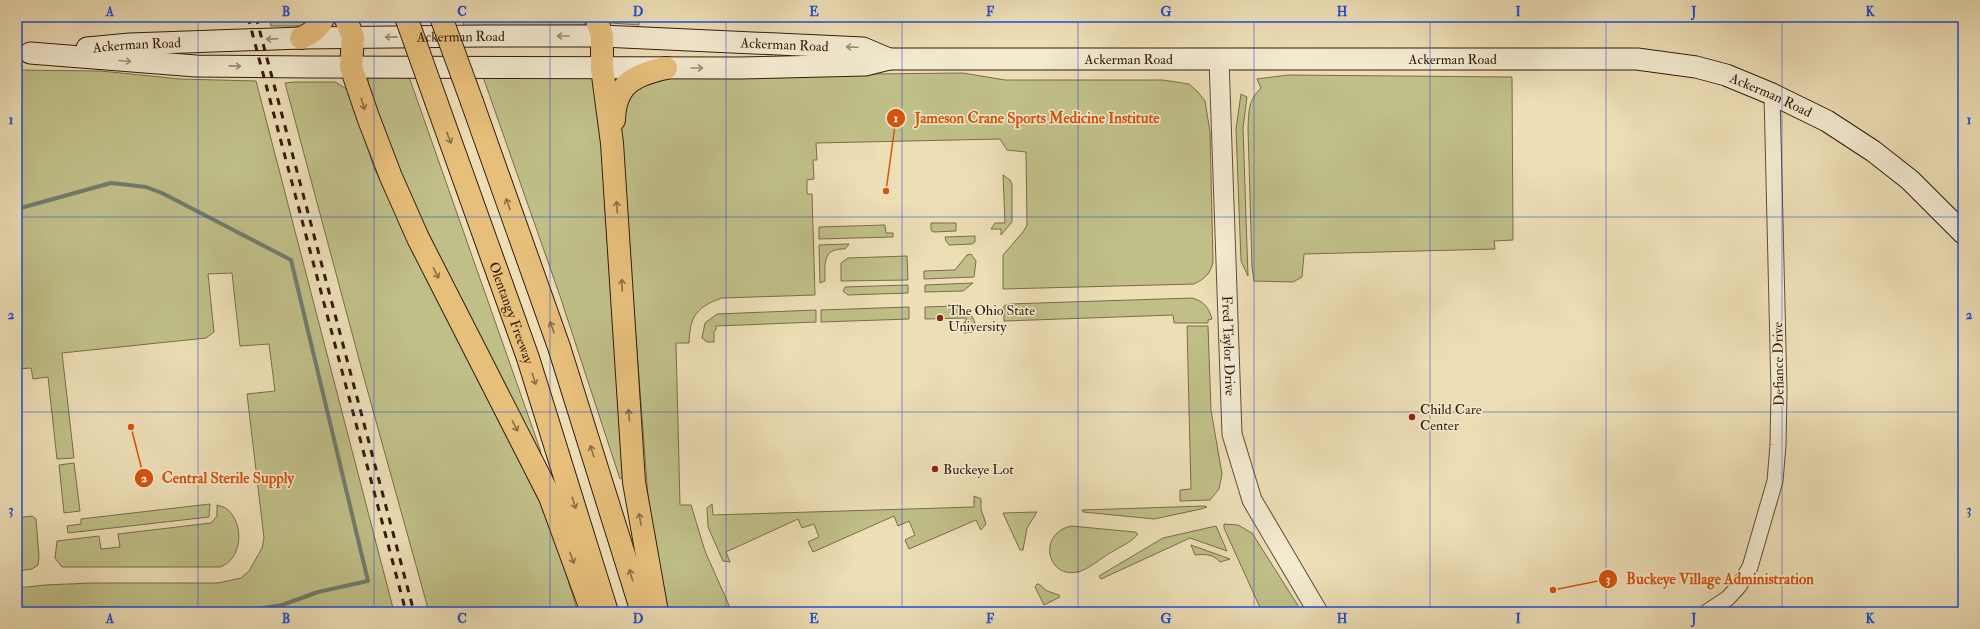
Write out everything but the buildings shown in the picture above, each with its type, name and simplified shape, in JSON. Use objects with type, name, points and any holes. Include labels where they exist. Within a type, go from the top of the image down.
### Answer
[{"type":"highway","points":[[301,38],[311,34],[322,23],[324,17]]},
{"type":"highway","points":[[345,17],[353,37],[351,67],[368,117],[407,214],[550,497],[592,612]]},
{"type":"highway","name":"Olentangy Freeway","points":[[406,17],[528,358],[607,612]]},
{"type":"highway","points":[[441,17],[559,347],[642,612]]},
{"type":"highway","points":[[599,27],[602,68],[612,143],[634,482],[657,612]]},
{"type":"highway","points":[[612,143],[614,116],[621,91],[631,80],[645,73],[666,68]]},
{"type":"main road","name":"Ackerman Road","points":[[24,53],[130,44],[599,27],[864,48],[889,59]]},
{"type":"main road","name":"Ackerman Road","points":[[24,53],[196,66],[351,67],[666,68],[865,66],[889,59],[1637,60],[1704,69],[1726,75],[1772,94],[1827,121],[1873,151],[1910,180],[1963,233]]},
{"type":"street","name":"Fred Taylor Drive","points":[[1220,60],[1232,434],[1252,500],[1318,612]]},
{"type":"street","name":"Defiance Drive","points":[[1707,612],[1728,598],[1739,586],[1750,567],[1767,513],[1775,481],[1778,445],[1779,384],[1772,94]]},
{"type":"shaded area","points":[[268,17],[313,17],[301,26],[271,26]]},
{"type":"shaded area","points":[[462,17],[585,17],[586,22],[584,25],[464,26]]},
{"type":"shaded area","points":[[604,17],[639,17],[639,25],[611,23]]},
{"type":"shaded area","points":[[17,70],[101,71],[180,79],[256,81],[394,612],[17,612],[17,588],[92,583],[218,583],[241,578],[249,571],[262,548],[264,538],[247,394],[275,391],[269,344],[240,346],[232,273],[208,274],[214,332],[206,338],[62,353],[74,458],[57,459],[48,377],[33,379],[31,368],[17,369]]},
{"type":"shaded area","points":[[963,73],[1005,80],[1163,80],[1189,84],[1205,101],[1210,132],[1213,262],[1209,273],[1202,280],[1194,284],[1003,289],[1003,255],[1023,232],[1027,225],[1026,152],[1007,150],[1000,139],[816,143],[817,160],[813,160],[814,179],[807,180],[807,194],[812,194],[815,295],[722,298],[713,301],[696,313],[691,325],[689,343],[676,343],[680,505],[691,505],[705,551],[732,612],[668,612],[649,510],[619,113],[632,85],[684,76]]},
{"type":"shaded area","points":[[375,74],[408,74],[541,452],[538,454],[417,218],[367,87],[368,79]]},
{"type":"shaded area","points":[[482,74],[594,75],[600,80],[624,477],[620,479],[560,296]]},
{"type":"shaded area","points":[[1288,75],[1512,77],[1513,240],[1494,241],[1495,249],[1304,254],[1302,277],[1293,282],[1254,281],[1252,267],[1248,128],[1249,111],[1251,102],[1261,88],[1257,79]]},
{"type":"shaded area","points":[[335,82],[350,91],[374,168],[529,473],[557,545],[578,612],[429,612],[364,378],[285,83]]},
{"type":"shaded area","points":[[1241,94],[1247,97],[1243,128],[1248,276],[1241,261],[1236,129]]},
{"type":"shaded area","points":[[1003,175],[1010,180],[1012,184],[1012,222],[1001,235],[1001,229],[991,229],[995,223],[1005,223]]},
{"type":"shaded area","points":[[931,223],[956,223],[956,231],[933,232],[931,230]]},
{"type":"shaded area","points":[[885,225],[886,233],[893,233],[893,237],[819,239],[819,227]]},
{"type":"shaded area","points":[[975,236],[975,242],[972,244],[949,245],[945,237]]},
{"type":"shaded area","points":[[849,244],[845,249],[832,251],[826,258],[825,281],[820,283],[819,245]]},
{"type":"shaded area","points":[[971,254],[976,261],[974,277],[924,279],[924,271],[955,270],[967,255]]},
{"type":"shaded area","points":[[907,256],[908,280],[841,281],[841,263],[848,258]]},
{"type":"shaded area","points":[[973,283],[963,291],[925,292],[925,285]]},
{"type":"shaded area","points":[[908,285],[908,293],[848,295],[843,291],[845,287]]},
{"type":"shaded area","points":[[1192,298],[1200,301],[1208,308],[1212,319],[1208,320],[1208,323],[1174,323],[1173,315],[1004,321],[1004,306],[1009,304]]},
{"type":"shaded area","points":[[955,306],[964,309],[970,314],[976,329],[973,332],[964,333],[964,322],[966,322],[966,318],[925,319],[925,307]]},
{"type":"shaded area","points":[[909,307],[909,319],[821,322],[821,310]]},
{"type":"shaded area","points":[[816,310],[816,322],[716,326],[716,330],[714,331],[714,342],[707,342],[702,338],[705,323],[717,314]]},
{"type":"shaded area","points":[[1187,326],[1208,326],[1211,410],[1222,474],[1219,489],[1210,500],[1180,501],[1180,490],[1191,489]]},
{"type":"shaded area","points":[[74,463],[80,511],[64,513],[59,465]]},
{"type":"shaded area","points":[[974,496],[981,499],[981,509],[986,524],[981,530],[976,520],[909,549],[905,540],[915,535],[909,521],[898,526],[894,516],[813,552],[808,542],[819,537],[814,524],[802,528],[798,519],[726,552],[730,562],[723,561],[708,527],[707,508],[712,504],[713,515],[974,507]]},
{"type":"shaded area","points":[[210,504],[209,517],[68,533],[67,526],[81,524],[81,519]]},
{"type":"shaded area","points":[[217,505],[227,509],[233,516],[239,532],[239,541],[233,557],[228,563],[220,567],[62,567],[55,558],[57,541],[99,536],[101,549],[120,547],[118,534],[211,523],[217,516]]},
{"type":"shaded area","points":[[1207,507],[1154,519],[1083,512],[1082,510]]},
{"type":"shaded area","points":[[1037,512],[1027,528],[1023,550],[1020,550],[1003,513]]},
{"type":"shaded area","points":[[32,516],[36,519],[39,557],[38,565],[32,569],[17,571],[17,518]]},
{"type":"shaded area","points":[[1224,524],[1238,525],[1252,533],[1302,612],[1262,612],[1224,528]]},
{"type":"shaded area","points":[[1071,526],[1135,532],[1138,534],[1129,542],[1086,569],[1078,572],[1067,572],[1059,569],[1053,563],[1050,555],[1050,546],[1053,538],[1060,531]]},
{"type":"shaded area","points":[[1216,526],[1227,551],[1190,538],[1101,579],[1099,576],[1163,538]]},
{"type":"shaded area","points":[[1191,545],[1230,559],[1220,562],[1215,557],[1209,555],[1195,555]]},
{"type":"shaded area","points":[[1037,584],[1047,591],[1059,595],[1060,597],[1044,605],[1035,587]]},
{"type":"waterway","points":[[17,209],[111,183],[146,187],[162,193],[291,260],[368,581],[318,592],[282,605],[242,611],[199,612]]},
{"type":"waterway","points":[[17,612],[104,608],[187,612]]},
{"type":"railway","points":[[248,17],[406,612]]},
{"type":"railway","points":[[256,17],[414,612]]},
{"type":"place","name":"Jameson Crane Sports Medicine Institute","points":[[886,191]]},
{"type":"place","name":"The Ohio State University","points":[[940,318]]},
{"type":"place","name":"Child Care Center","points":[[1412,417]]},
{"type":"place","name":"Central Sterile Supply","points":[[131,427]]},
{"type":"place","name":"Buckeye Lot","points":[[935,469]]},
{"type":"place","name":"Buckeye Village Administration","points":[[1553,590]]}]
